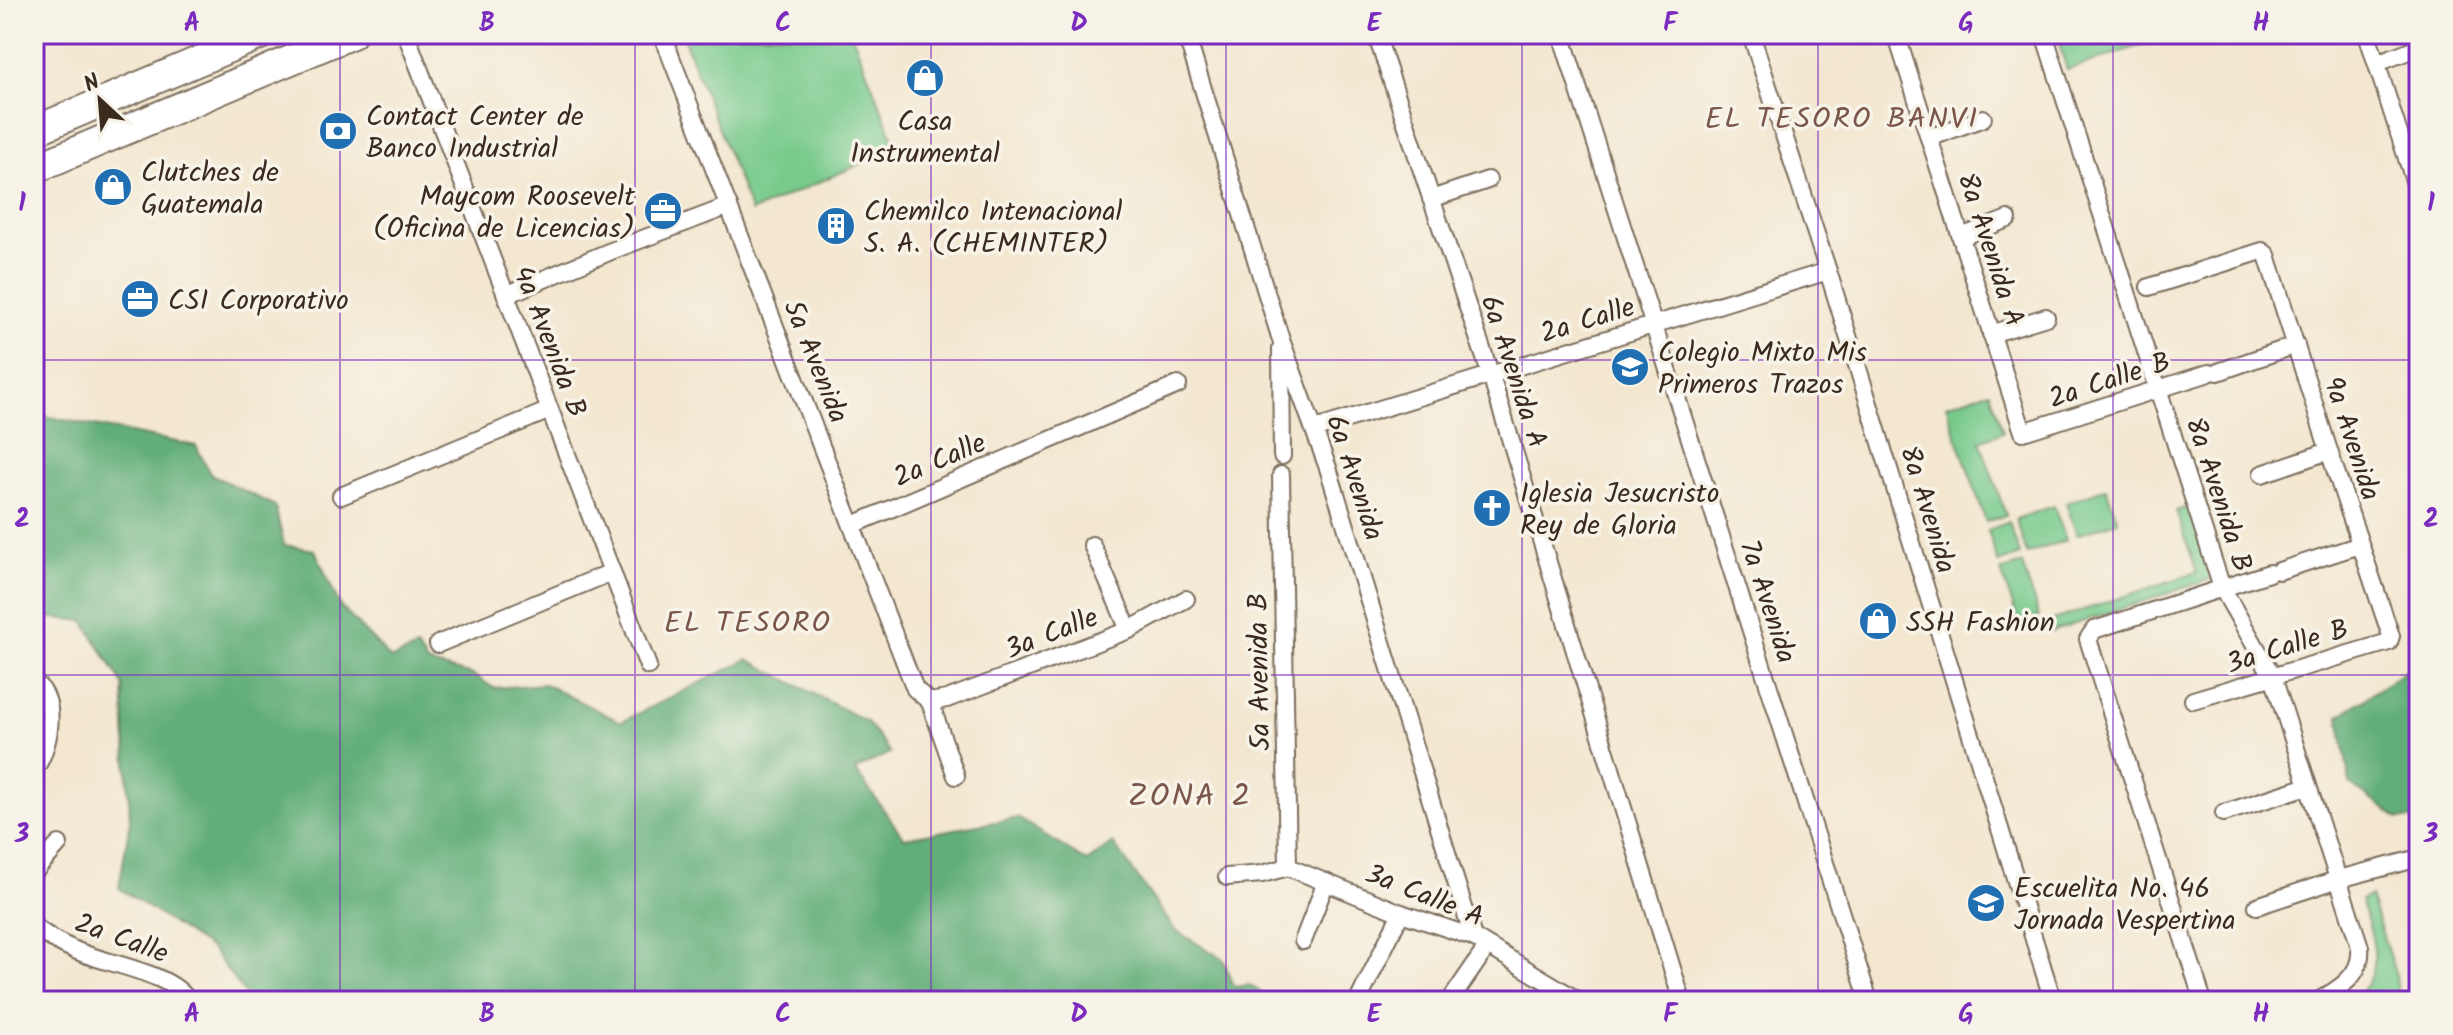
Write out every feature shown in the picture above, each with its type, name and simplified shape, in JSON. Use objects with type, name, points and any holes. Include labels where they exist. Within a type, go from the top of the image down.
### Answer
[{"type":"highway","points":[[42,128],[262,34]]},
{"type":"highway","points":[[46,164],[352,34]]},
{"type":"highway","points":[[42,128],[82,115],[92,118],[87,133],[46,164]]},
{"type":"street","name":"4a Avenida B","points":[[406,34],[648,666]]},
{"type":"street","name":"5a Avenida","points":[[662,34],[915,689],[930,702],[956,776]]},
{"type":"street","name":"6a Avenida","points":[[1186,34],[1281,340],[1315,429],[1480,942]]},
{"type":"street","name":"6a Avenida A","points":[[1376,34],[1491,376],[1682,1001]]},
{"type":"street","name":"7a Avenida","points":[[1561,34],[1869,1001]]},
{"type":"street","name":"8a Avenida","points":[[1751,34],[1828,271],[2053,1001]]},
{"type":"street","name":"8a Avenida B","points":[[2044,34],[2222,588],[2273,677],[2360,947],[2359,963],[2353,976],[2318,1001]]},
{"type":"street","points":[[2367,34],[2419,196]]},
{"type":"street","name":"8a Avenida A","points":[[1899,35],[2024,433]]},
{"type":"street","points":[[2377,63],[2419,47]]},
{"type":"street","points":[[1929,138],[1983,118]]},
{"type":"street","points":[[1431,199],[1488,180]]},
{"type":"street","points":[[506,295],[729,206]]},
{"type":"street","points":[[1961,237],[2008,219]]},
{"type":"street","name":"9a Avenida","points":[[2149,287],[2262,251],[2267,255],[2391,636]]},
{"type":"street","name":"2a Calle","points":[[1315,429],[1828,271]]},
{"type":"street","points":[[1991,334],[2046,317]]},
{"type":"street","points":[[1281,340],[1282,456]]},
{"type":"street","name":"2a Calle B","points":[[2024,433],[2296,345]]},
{"type":"street","name":"2a Calle","points":[[853,525],[1178,385]]},
{"type":"street","points":[[341,496],[550,410]]},
{"type":"street","points":[[2262,474],[2329,451]]},
{"type":"street","name":"5a Avenida B","points":[[1281,475],[1288,867]]},
{"type":"street","points":[[1092,545],[1129,630]]},
{"type":"street","points":[[2203,1001],[2088,639],[2090,634],[2222,588],[2360,545]]},
{"type":"street","points":[[438,644],[612,572]]},
{"type":"street","name":"3a Calle","points":[[930,702],[947,699],[1129,630],[1186,599]]},
{"type":"street","name":"3a Calle B","points":[[2193,700],[2389,642],[2391,636]]},
{"type":"street","points":[[34,683],[42,687],[47,697],[49,726],[44,753],[34,770]]},
{"type":"street","points":[[2224,813],[2308,786]]},
{"type":"street","points":[[34,872],[59,844]]},
{"type":"street","points":[[2257,906],[2339,879],[2419,858]]},
{"type":"street","points":[[1227,877],[1262,874],[1288,867]]},
{"type":"street","name":"3a Calle A","points":[[1288,867],[1480,942],[1579,1001]]},
{"type":"street","points":[[1303,941],[1326,882]]},
{"type":"street","points":[[1358,1001],[1401,913]]},
{"type":"street","name":"2a Calle","points":[[34,926],[50,939],[78,952],[174,984],[188,1001]]},
{"type":"street","points":[[1450,1001],[1480,942]]},
{"type":"green space","points":[[682,34],[852,34],[897,148],[751,212]]},
{"type":"green space","points":[[2056,34],[2175,34],[2067,70]]},
{"type":"green space","points":[[1990,391],[2003,432],[1980,441],[2006,515],[1986,522],[1946,405]]},
{"type":"green space","points":[[34,414],[196,446],[210,474],[275,506],[284,545],[315,550],[340,606],[391,659],[417,648],[427,663],[473,675],[494,688],[544,684],[621,722],[748,659],[867,722],[890,753],[855,770],[904,838],[1018,818],[1087,862],[1113,843],[1175,930],[1223,959],[1234,987],[1250,985],[1273,1001],[250,1001],[212,950],[119,888],[130,821],[123,685],[84,621],[34,616]]},
{"type":"green space","points":[[2106,488],[2118,521],[2077,535],[2066,503]]},
{"type":"green space","points":[[2192,505],[2217,577],[2048,633],[2044,623],[2197,572],[2176,511]]},
{"type":"green space","points":[[2054,506],[2066,540],[2027,554],[2016,519]]},
{"type":"green space","points":[[2009,522],[2020,555],[1998,563],[1988,530]]},
{"type":"green space","points":[[2022,564],[2039,617],[2019,624],[2001,571]]},
{"type":"green space","points":[[2419,662],[2419,819],[2399,819],[2350,784],[2339,716]]},
{"type":"green space","points":[[2370,896],[2396,976],[2399,1001],[2346,1001],[2360,992],[2369,981],[2373,969],[2373,943],[2361,900]]},
{"type":"place","name":"Casa Instrumental","points":[[925,78]]},
{"type":"place","name":"Contact Center de Banco Industrial","points":[[338,131]]},
{"type":"place","name":"Clutches de Guatemala","points":[[113,187]]},
{"type":"place","name":"Maycom Roosevelt (Oficina de Licencias)","points":[[663,211]]},
{"type":"place","name":"Chemilco Intenacional S. A. (CHEMINTER)","points":[[836,226]]},
{"type":"place","name":"CSI Corporativo","points":[[140,299]]},
{"type":"place","name":"Colegio Mixto Mis Primeros Trazos","points":[[1630,367]]},
{"type":"place","name":"Iglesia Jesucristo Rey de Gloria","points":[[1492,508]]},
{"type":"place","name":"SSH Fashion","points":[[1878,621]]},
{"type":"place","name":"Escuelita No. 46 Jornada Vespertina","points":[[1986,903]]},
{"type":"district","name":"EL TESORO BANVI","points":[[1842,118]]},
{"type":"district","name":"EL TESORO","points":[[748,622]]},
{"type":"district","name":"ZONA 2","points":[[1190,795]]}]
